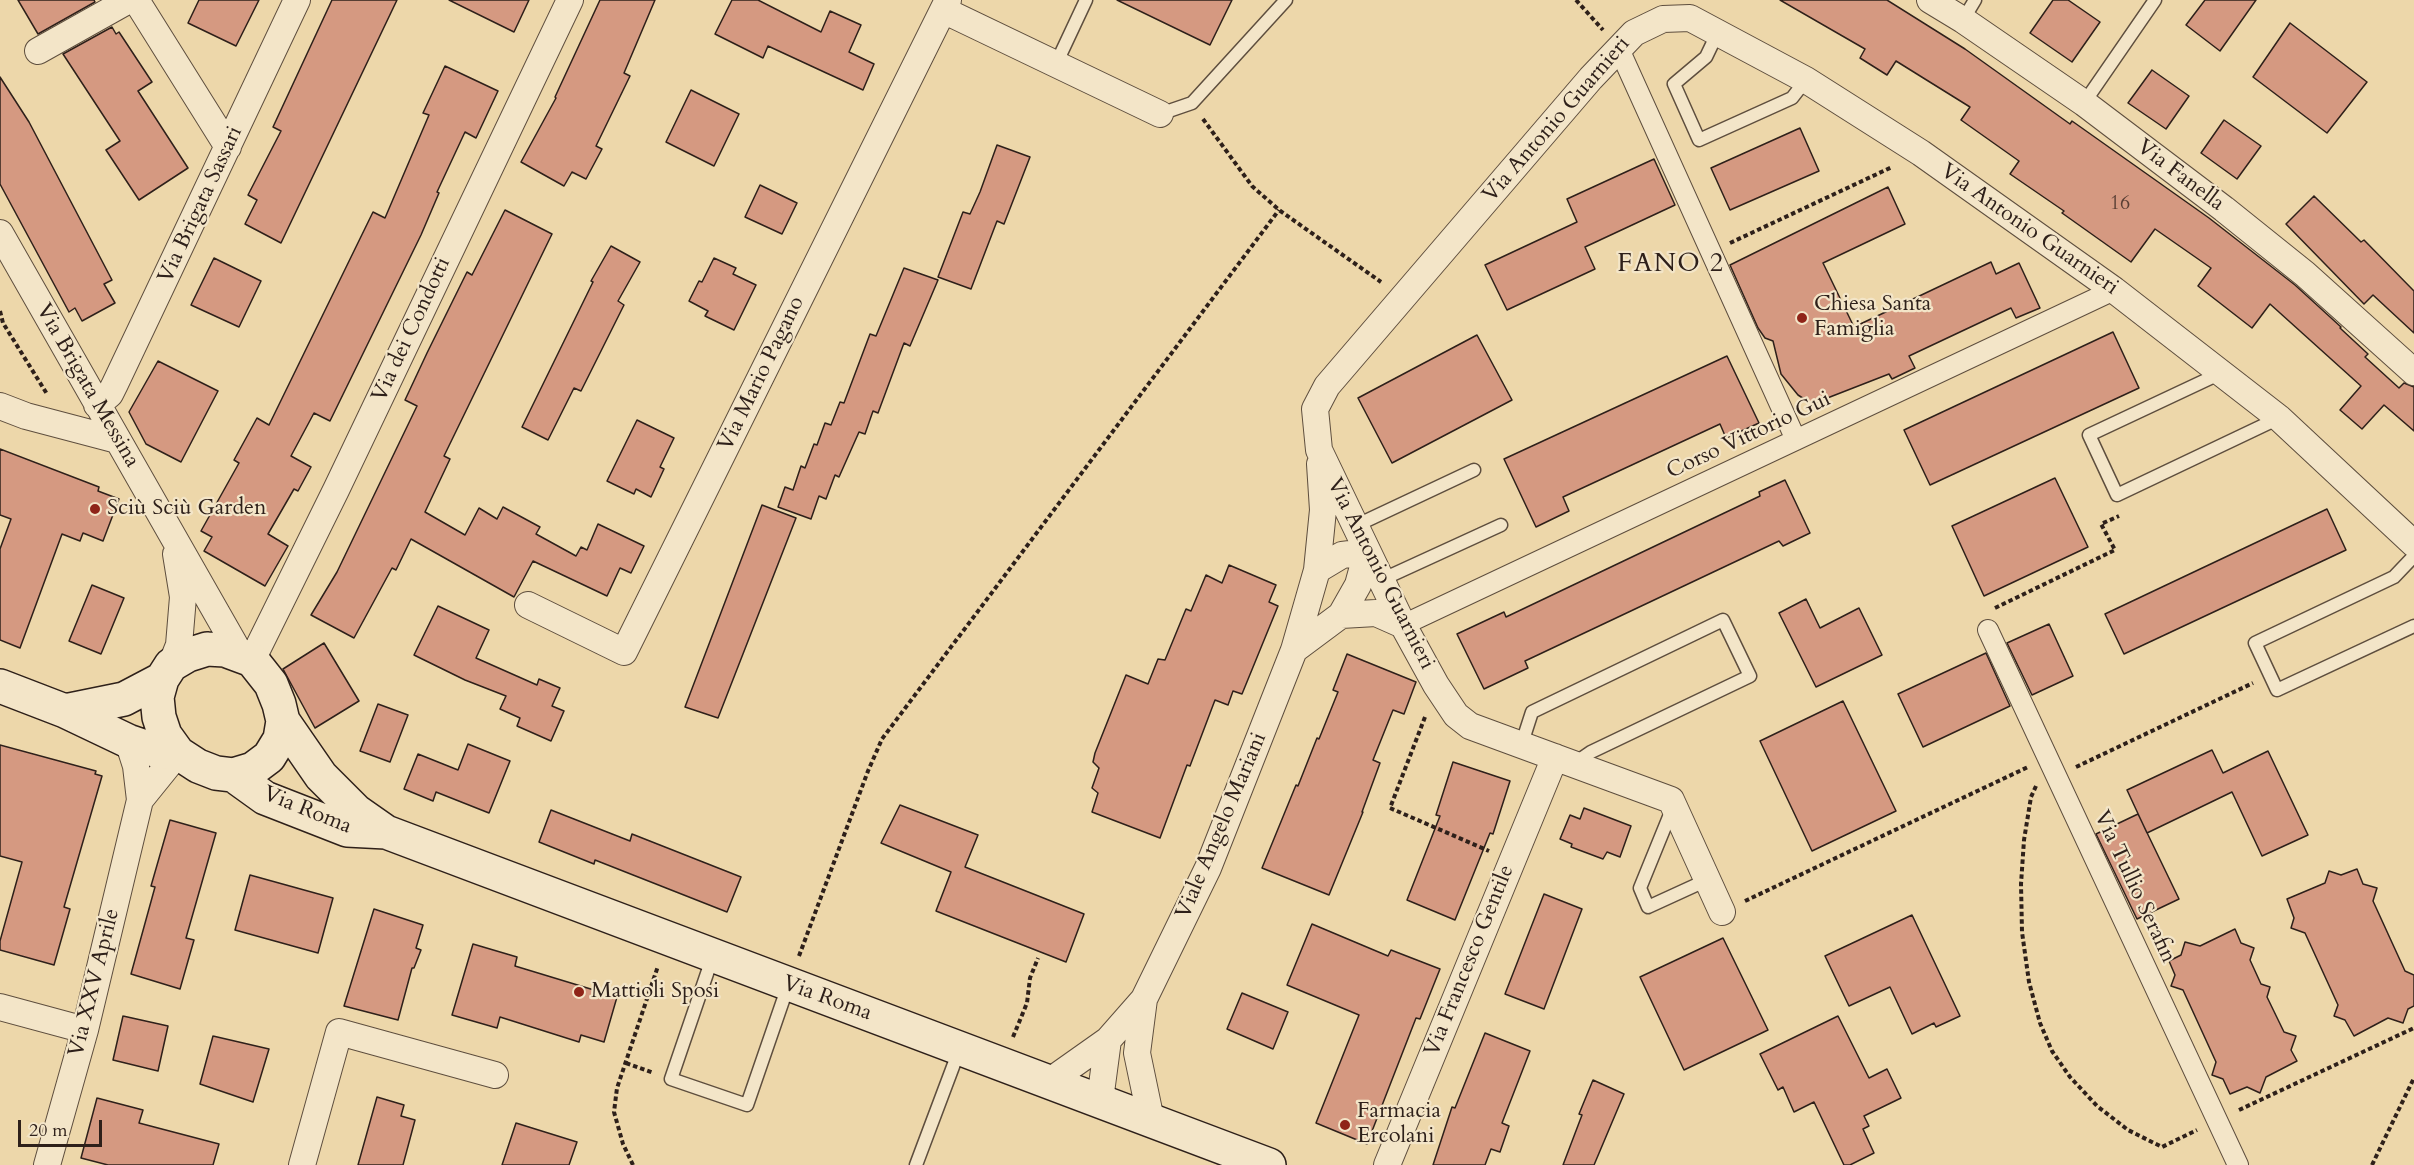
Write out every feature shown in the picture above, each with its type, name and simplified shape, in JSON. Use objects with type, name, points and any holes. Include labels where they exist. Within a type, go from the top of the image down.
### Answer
[{"type":"main road","points":[[65,711],[124,699],[167,672],[188,655],[207,649],[225,650],[246,657],[272,684],[283,721],[280,739],[269,757],[253,769],[233,774],[216,773],[198,766],[178,753],[165,735],[159,717],[157,698],[167,672]]},
{"type":"main road","points":[[0,686],[65,711],[128,741],[157,751],[178,753]]},
{"type":"main road","name":"Via Roma","points":[[283,721],[321,776],[356,810],[386,832],[1100,1100],[1151,1120],[1224,1157],[1269,1165]]},
{"type":"main road","name":"Via Roma","points":[[233,774],[265,798],[347,830],[386,832]]},
{"type":"street","points":[[38,51],[129,0]]},
{"type":"street","points":[[136,0],[228,147]]},
{"type":"street","name":"Via Brigata Sassari","points":[[97,405],[110,394],[116,384],[297,0]]},
{"type":"street","name":"Via dei Condotti","points":[[246,657],[336,490],[570,0]]},
{"type":"street","name":"Via Fanella","points":[[1930,0],[1969,10],[2084,103],[2269,244],[2414,372]]},
{"type":"street","points":[[945,5],[1056,64],[1160,114]]},
{"type":"street","name":"Via Mario Pagano","points":[[528,605],[624,652],[945,5]]},
{"type":"street","name":"Via Antonio Guarnieri","points":[[1673,805],[1671,801],[1470,726],[1456,715],[1436,685],[1403,625],[1319,450],[1315,409],[1327,386],[1592,78],[1634,33],[1663,19],[1690,18],[1718,32],[1806,80],[1921,153],[2114,290],[2279,418],[2414,543]]},
{"type":"street","points":[[1619,49],[1796,440]]},
{"type":"street","name":"Via Brigata Messina","points":[[0,233],[173,538],[246,657]]},
{"type":"street","name":"Corso Vittorio Gui","points":[[1403,625],[2114,290]]},
{"type":"street","points":[[0,406],[26,416],[117,440]]},
{"type":"street","name":"Viale Angelo Mariani","points":[[1050,1081],[1108,1040],[1144,999],[1208,868],[1294,650],[1317,570],[1323,510],[1319,450]]},
{"type":"street","name":"Via Brigata Messina","points":[[167,672],[179,645],[183,597],[173,538]]},
{"type":"street","points":[[1294,650],[1341,615],[1358,585],[1367,552],[1342,555],[1317,570]]},
{"type":"street","points":[[1341,615],[1376,613],[1403,625]]},
{"type":"street","name":"Via Tullio Serafin","points":[[1988,630],[2238,1165]]},
{"type":"street","name":"Via XXV Aprile","points":[[47,1165],[85,1030],[140,800],[136,766],[128,741]]},
{"type":"street","name":"Via XXV Aprile","points":[[140,800],[178,753]]},
{"type":"street","name":"Via Francesco Gentile","points":[[1387,1165],[1512,860],[1564,760]]},
{"type":"street","points":[[1673,805],[1722,912]]},
{"type":"street","name":"Viale Angelo Mariani","points":[[1144,999],[1137,1053],[1151,1120]]},
{"type":"street","points":[[0,1007],[85,1030]]},
{"type":"street","points":[[302,1165],[339,1032],[495,1075]]},
{"type":"street","points":[[1100,1100],[1108,1040]]},
{"type":"street","points":[[1100,1100],[1137,1053]]},
{"type":"lane","points":[[1056,64],[1086,0]]},
{"type":"lane","points":[[1160,114],[1191,104],[1286,0]]},
{"type":"lane","points":[[2084,103],[2155,0]]},
{"type":"lane","points":[[1718,32],[1706,57],[1674,84],[1700,140],[1792,98],[1806,80]]},
{"type":"lane","points":[[2221,373],[2089,435],[2117,495],[2279,418]]},
{"type":"lane","points":[[1354,525],[1474,470]]},
{"type":"lane","points":[[1381,580],[1501,525]]},
{"type":"lane","points":[[2414,556],[2394,577],[2255,643],[2277,690],[2414,626]]},
{"type":"lane","points":[[1521,746],[1532,712],[1723,621],[1750,676],[1591,752],[1564,760]]},
{"type":"lane","points":[[1673,805],[1640,888],[1648,907],[1707,880]]},
{"type":"lane","points":[[713,956],[671,1079],[747,1105],[789,984]]},
{"type":"lane","points":[[916,1165],[960,1048]]},
{"type":"path","points":[[1576,0],[1619,49]]},
{"type":"path","points":[[1191,104],[1252,186],[1279,210],[1403,297]]},
{"type":"path","points":[[1711,253],[1921,153]]},
{"type":"path","points":[[789,984],[882,739],[1279,210]]},
{"type":"path","points":[[0,311],[3,323],[43,385]]},
{"type":"path","points":[[1992,610],[2115,550],[2101,524],[2125,513],[2117,495]]},
{"type":"path","points":[[2056,776],[2270,675]]},
{"type":"path","points":[[1436,685],[1390,808],[1512,860]]},
{"type":"path","points":[[1722,912],[2048,758]]},
{"type":"path","points":[[2048,758],[2031,797],[2024,840],[2022,932],[2029,982],[2040,1023],[2052,1051],[2070,1077],[2097,1107],[2128,1130],[2162,1147],[2414,1028]]},
{"type":"path","points":[[633,1165],[623,1144],[614,1112],[617,1088],[667,938]]},
{"type":"path","points":[[1003,1064],[1027,1003],[1030,978],[1038,958]]},
{"type":"path","points":[[626,1063],[671,1079]]},
{"type":"path","points":[[2372,1165],[2414,1078]]},
{"type":"building","points":[[18,0],[94,0],[95,2],[38,34]]},
{"type":"building","points":[[199,0],[259,0],[236,46],[188,23]]},
{"type":"building","points":[[332,0],[397,0],[281,243],[245,224],[257,200],[248,195],[281,131],[273,127]]},
{"type":"building","points":[[449,0],[529,0],[514,32]]},
{"type":"building","points":[[600,0],[655,0],[624,73],[630,76],[596,146],[602,149],[586,179],[572,172],[564,186],[521,162],[556,98]]},
{"type":"building","points":[[732,0],[758,0],[821,32],[830,11],[861,25],[849,52],[874,64],[863,90],[768,46],[763,58],[715,34]]},
{"type":"building","points":[[1117,0],[1232,0],[1210,45]]},
{"type":"building","points":[[1780,0],[1887,0],[1965,49],[2070,124],[2072,121],[2209,218],[2295,285],[2341,327],[2368,354],[2365,357],[2399,388],[2404,383],[2414,387],[2414,431],[2384,405],[2362,429],[2340,410],[2361,386],[2270,304],[2252,328],[2198,286],[2211,268],[2155,229],[2131,262],[2062,213],[2064,211],[2010,174],[2019,161],[1961,120],[1970,107],[1896,61],[1887,75],[1860,58],[1865,49]]},
{"type":"building","points":[[2053,0],[2068,0],[2100,22],[2072,62],[2030,33]]},
{"type":"building","points":[[2205,0],[2256,0],[2220,51],[2186,25]]},
{"type":"building","points":[[2290,23],[2367,82],[2327,133],[2253,77]]},
{"type":"building","points":[[112,27],[116,34],[119,32],[152,82],[138,91],[188,168],[139,200],[106,150],[120,141],[63,54]]},
{"type":"building","points":[[445,66],[498,91],[476,138],[465,132],[437,192],[439,193],[421,235],[330,421],[314,413],[291,456],[311,467],[298,491],[294,489],[268,534],[288,546],[265,586],[204,551],[212,537],[201,531],[239,463],[234,460],[257,418],[269,425],[373,212],[385,218],[429,115],[423,113]]},
{"type":"building","points":[[2152,70],[2189,96],[2166,129],[2128,103]]},
{"type":"building","points":[[0,77],[29,122],[112,280],[104,284],[115,303],[82,321],[75,308],[69,312],[0,184]]},
{"type":"building","points":[[691,90],[739,114],[714,166],[666,142]]},
{"type":"building","points":[[2224,120],[2261,146],[2237,179],[2201,153]]},
{"type":"building","points":[[1800,128],[1819,171],[1730,210],[1711,168]]},
{"type":"building","points":[[997,145],[1030,157],[1004,224],[997,221],[971,289],[938,277],[963,212],[970,214]]},
{"type":"building","points":[[1654,159],[1675,205],[1585,247],[1595,269],[1507,310],[1485,265],[1577,222],[1567,199]]},
{"type":"building","points":[[760,185],[797,203],[782,234],[745,217]]},
{"type":"building","points":[[1888,187],[1905,224],[1823,263],[1854,327],[1991,262],[1996,274],[2019,263],[2040,308],[2016,318],[2011,308],[1909,356],[1915,368],[1892,379],[1889,374],[1812,404],[1798,395],[1781,374],[1773,341],[1765,338],[1758,328],[1730,265]]},
{"type":"building","points":[[2314,196],[2361,242],[2364,240],[2414,291],[2414,333],[2373,295],[2364,304],[2286,224]]},
{"type":"building","points":[[505,210],[552,234],[444,456],[450,459],[425,512],[465,535],[479,508],[497,519],[503,507],[540,527],[536,534],[576,556],[581,547],[587,550],[598,524],[644,546],[631,573],[620,568],[607,596],[533,561],[514,597],[411,539],[396,570],[392,568],[354,638],[311,615],[337,572],[417,406],[405,400],[427,353],[467,272],[472,275]]},
{"type":"building","points":[[611,246],[640,262],[618,301],[624,305],[581,391],[574,388],[548,440],[522,427],[593,282],[591,281]]},
{"type":"building","points":[[214,258],[261,281],[239,327],[191,305]]},
{"type":"building","points":[[714,258],[736,268],[733,274],[756,285],[734,330],[705,316],[708,311],[689,301]]},
{"type":"building","points":[[904,268],[938,280],[910,346],[904,343],[878,413],[873,411],[865,434],[859,432],[839,477],[835,475],[826,499],[819,496],[811,519],[778,507],[785,487],[793,490],[801,466],[805,468],[825,423],[831,425],[840,402],[844,403],[870,334],[876,336]]},
{"type":"building","points":[[2113,332],[2139,388],[1930,485],[1904,430]]},
{"type":"building","points":[[1477,335],[1512,400],[1392,463],[1358,398]]},
{"type":"building","points":[[1727,356],[1759,423],[1726,438],[1720,424],[1563,497],[1569,511],[1536,527],[1504,459]]},
{"type":"building","points":[[158,361],[218,391],[181,462],[146,444],[129,412]]},
{"type":"building","points":[[637,420],[674,438],[660,467],[664,469],[651,497],[636,489],[634,494],[607,481]]},
{"type":"building","points":[[0,449],[99,487],[98,491],[119,499],[103,541],[83,533],[80,541],[62,534],[20,648],[0,640],[0,549],[11,519],[0,515]]},
{"type":"building","points":[[2055,478],[2088,547],[1984,596],[1952,526]]},
{"type":"building","points":[[1785,480],[1810,533],[1783,546],[1779,541],[1525,661],[1528,668],[1484,689],[1457,634],[1504,612],[1506,617],[1760,496],[1759,492]]},
{"type":"building","points":[[762,505],[796,518],[718,718],[685,707]]},
{"type":"building","points":[[2327,509],[2346,550],[2124,654],[2105,614]]},
{"type":"building","points":[[1229,565],[1276,585],[1269,602],[1278,606],[1242,694],[1233,691],[1228,705],[1215,700],[1190,766],[1187,765],[1160,838],[1092,812],[1098,793],[1092,788],[1099,768],[1093,762],[1095,753],[1126,675],[1148,684],[1158,659],[1165,660],[1186,609],[1191,611],[1206,575],[1222,583]]},
{"type":"building","points":[[92,585],[124,598],[101,654],[69,641]]},
{"type":"building","points":[[1806,599],[1820,628],[1859,608],[1882,655],[1816,687],[1779,613]]},
{"type":"building","points":[[438,606],[489,630],[476,658],[537,685],[539,679],[560,688],[552,706],[564,711],[551,741],[517,726],[520,718],[500,709],[506,696],[465,680],[414,655]]},
{"type":"building","points":[[2049,624],[2073,676],[2032,695],[2007,643]]},
{"type":"building","points":[[324,643],[359,701],[315,728],[283,669]]},
{"type":"building","points":[[1986,653],[2010,706],[1923,747],[1898,694]]},
{"type":"building","points":[[1347,654],[1416,682],[1404,714],[1393,710],[1373,760],[1380,763],[1363,812],[1329,895],[1262,868],[1338,692],[1333,690]]},
{"type":"building","points":[[1843,701],[1896,811],[1812,851],[1760,741]]},
{"type":"building","points":[[378,704],[408,715],[390,762],[360,751]]},
{"type":"building","points":[[468,744],[510,761],[489,813],[436,792],[433,801],[404,789],[418,754],[458,770]]},
{"type":"building","points":[[0,745],[96,771],[95,774],[102,776],[64,907],[70,909],[54,965],[0,950],[0,941],[22,862],[0,856]]},
{"type":"building","points":[[2212,750],[2223,773],[2268,751],[2308,835],[2262,856],[2232,792],[2147,833],[2127,790]]},
{"type":"building","points":[[1453,762],[1510,781],[1493,834],[1490,833],[1455,920],[1407,900],[1440,816],[1436,815]]},
{"type":"building","points":[[900,805],[978,835],[965,867],[1084,914],[1066,962],[936,911],[951,872],[881,843]]},
{"type":"building","points":[[1584,808],[1631,826],[1620,857],[1607,852],[1603,859],[1571,847],[1572,844],[1560,839],[1570,815],[1580,819]]},
{"type":"building","points":[[551,810],[630,841],[632,834],[741,877],[727,912],[595,860],[594,864],[539,842]]},
{"type":"building","points":[[2138,814],[2179,899],[2137,919],[2096,834]]},
{"type":"building","points":[[170,820],[216,833],[186,938],[194,940],[180,989],[131,974],[155,887],[151,886]]},
{"type":"building","points":[[2357,869],[2363,884],[2377,888],[2373,901],[2405,971],[2414,975],[2414,1006],[2408,1009],[2403,1023],[2388,1018],[2354,1036],[2345,1020],[2334,1016],[2338,1005],[2305,933],[2291,928],[2294,918],[2287,899],[2325,883],[2329,871],[2341,875]]},
{"type":"building","points":[[250,875],[333,898],[318,953],[235,930]]},
{"type":"building","points":[[1544,894],[1582,909],[1544,1009],[1505,994]]},
{"type":"building","points":[[374,909],[423,925],[416,948],[421,950],[412,968],[398,1020],[344,1006]]},
{"type":"building","points":[[1912,915],[1960,1016],[1936,1027],[1934,1023],[1912,1034],[1890,987],[1849,1006],[1825,956]]},
{"type":"building","points":[[1312,924],[1388,956],[1391,950],[1440,969],[1420,1019],[1416,1018],[1367,1144],[1316,1123],[1359,1015],[1287,985]]},
{"type":"building","points":[[2235,929],[2241,943],[2254,948],[2250,960],[2261,984],[2270,987],[2267,997],[2284,1032],[2296,1036],[2291,1050],[2297,1061],[2266,1077],[2260,1093],[2247,1087],[2230,1094],[2223,1079],[2212,1075],[2216,1062],[2183,990],[2171,986],[2175,975],[2169,961],[2181,955],[2185,942],[2200,946]]},
{"type":"building","points":[[1723,938],[1768,1030],[1684,1070],[1640,977]]},
{"type":"building","points":[[473,944],[517,957],[515,966],[617,997],[604,1042],[581,1035],[579,1042],[500,1017],[497,1028],[452,1015]]},
{"type":"building","points":[[1242,993],[1288,1012],[1273,1049],[1227,1029]]},
{"type":"building","points":[[123,1016],[168,1026],[158,1071],[113,1060]]},
{"type":"building","points":[[1838,1016],[1869,1078],[1887,1069],[1901,1098],[1864,1116],[1869,1126],[1863,1129],[1874,1153],[1850,1165],[1844,1165],[1814,1102],[1794,1112],[1783,1087],[1778,1090],[1760,1054]]},
{"type":"building","points":[[1485,1033],[1530,1051],[1502,1123],[1509,1126],[1500,1152],[1491,1149],[1485,1165],[1433,1165],[1452,1107],[1455,1108]]},
{"type":"building","points":[[213,1036],[269,1049],[253,1102],[200,1084]]},
{"type":"building","points":[[1593,1080],[1624,1094],[1594,1165],[1563,1165],[1582,1115],[1579,1114]]},
{"type":"building","points":[[377,1097],[404,1105],[401,1116],[415,1120],[403,1165],[358,1165]]},
{"type":"building","points":[[97,1098],[143,1110],[139,1123],[219,1144],[213,1165],[108,1165],[81,1158]]},
{"type":"building","points":[[516,1123],[577,1142],[569,1165],[502,1165]]},
{"type":"place","name":"Chiesa Santa Famiglia","points":[[1802,318]]},
{"type":"place","name":"Sciù Sciù Garden","points":[[95,509]]},
{"type":"place","name":"Mattioli Sposi","points":[[579,992]]},
{"type":"place","name":"Farmacia Ercolani","points":[[1345,1125]]},
{"type":"district","name":"FANO 2","points":[[1671,265]]}]
